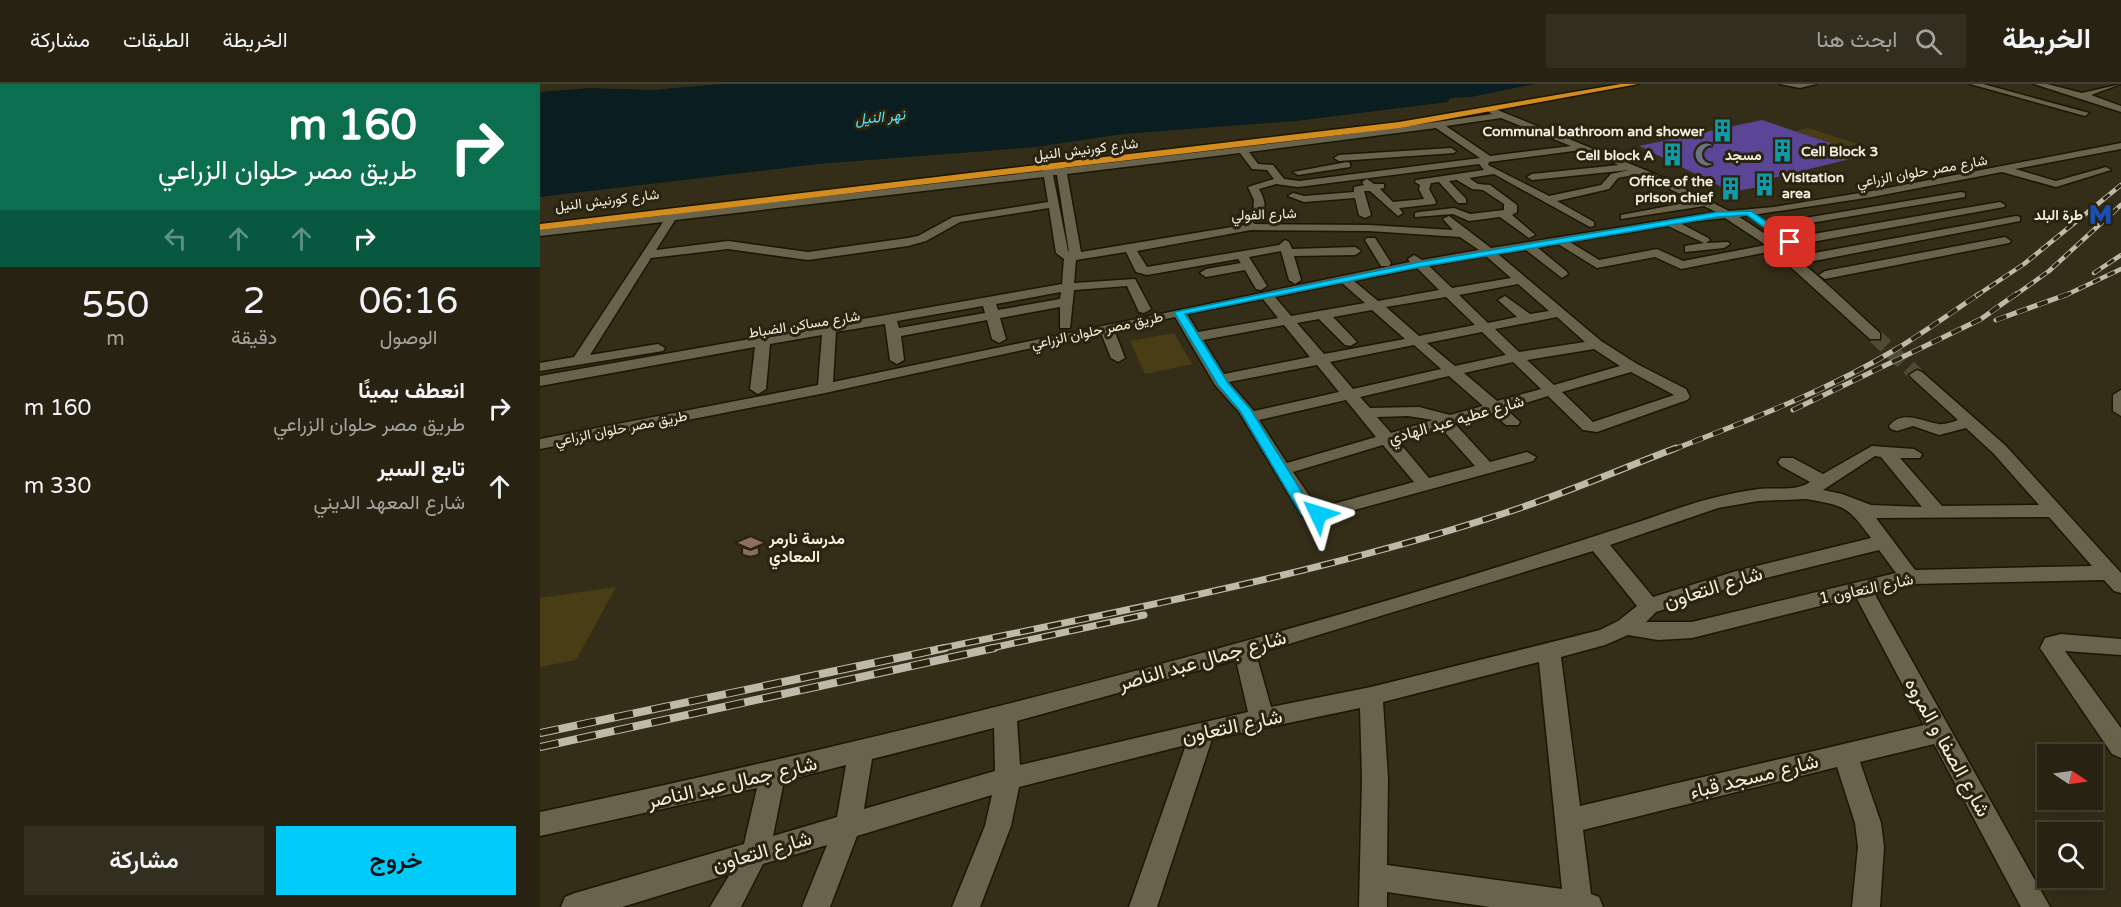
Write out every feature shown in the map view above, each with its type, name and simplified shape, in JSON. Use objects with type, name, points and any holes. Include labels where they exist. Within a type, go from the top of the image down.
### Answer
[{"type":"highway","name":"شارع كورنيش النيل","points":[[1491,111],[1605,84]]},
{"type":"highway","name":"شارع كورنيش النيل","points":[[540,221],[1491,111],[1634,84]]},
{"type":"highway","name":"شارع كورنيش النيل","points":[[1060,169],[1430,125]]},
{"type":"highway","name":"شارع كورنيش النيل","points":[[540,227],[672,215]]},
{"type":"street","points":[[1784,84],[1796,86],[1812,84]]},
{"type":"street","points":[[1974,84],[2085,113]]},
{"type":"street","points":[[2038,84],[2118,106]]},
{"type":"street","points":[[2085,84],[2121,92]]},
{"type":"street","points":[[2085,96],[2084,93],[2120,84]]},
{"type":"street","points":[[540,233],[1048,170],[1319,140],[1372,141],[1491,111],[1633,169],[1727,214],[1820,279],[1875,336]]},
{"type":"street","points":[[1430,125],[1451,152],[1464,162],[1497,170],[1530,185],[1546,200],[1590,229],[1624,259]]},
{"type":"street","points":[[1430,125],[1485,156],[1497,170]]},
{"type":"street","points":[[1319,140],[1346,157],[1380,210]]},
{"type":"street","points":[[1372,141],[1379,157],[1396,173]]},
{"type":"street","points":[[1283,145],[1291,153]]},
{"type":"street","name":"شارع مصر حلوان الزراعي","points":[[1727,214],[1856,197],[2121,146]]},
{"type":"street","points":[[1372,187],[1477,174],[1497,170],[1524,155],[1580,148]]},
{"type":"street","points":[[1242,150],[1255,166],[1270,166],[1277,179]]},
{"type":"street","points":[[1295,280],[1275,217],[1253,187],[1346,157],[1379,157],[1429,151],[1451,152]]},
{"type":"street","points":[[1429,151],[1441,167]]},
{"type":"street","points":[[1397,154],[1419,170]]},
{"type":"street","points":[[1524,155],[1534,162]]},
{"type":"street","points":[[1396,173],[1464,162]]},
{"type":"street","points":[[1544,168],[1559,181]]},
{"type":"street","points":[[1060,169],[1076,251],[1070,257],[1065,325]]},
{"type":"street","points":[[1277,179],[1290,181],[1304,199],[1380,210],[1421,221],[1454,211],[1469,218],[1513,200],[1506,191],[1530,185],[1633,169]]},
{"type":"street","points":[[1546,200],[1605,188],[1616,176],[1633,169]]},
{"type":"street","points":[[2004,169],[2053,183],[2106,170]]},
{"type":"street","points":[[1048,170],[1062,253],[1070,257]]},
{"type":"street","points":[[1477,174],[1488,180],[1497,170]]},
{"type":"street","points":[[1385,263],[1371,240],[1380,210],[1396,173]]},
{"type":"street","points":[[1460,177],[1476,187],[1486,187],[1504,205],[1528,240],[1562,274]]},
{"type":"street","points":[[1339,179],[1380,210]]},
{"type":"street","points":[[1295,190],[1339,179]]},
{"type":"street","points":[[1339,179],[1346,189]]},
{"type":"street","points":[[1442,179],[1462,201]]},
{"type":"street","points":[[1421,221],[1432,201],[1424,191],[1427,181]]},
{"type":"street","points":[[1372,187],[1380,210]]},
{"type":"street","points":[[1372,187],[1380,210]]},
{"type":"street","points":[[1770,227],[1961,195]]},
{"type":"street","points":[[1856,197],[1966,248]]},
{"type":"street","points":[[1491,202],[1504,205]]},
{"type":"street","name":"طريق مصر حلوان الزراعي","points":[[540,433],[758,389],[825,382],[897,360],[1065,325],[1144,309],[1206,302],[1344,279],[1416,261],[1590,229],[1706,202]]},
{"type":"street","points":[[647,255],[728,245],[808,256],[908,242],[922,239],[957,219],[1053,204]]},
{"type":"street","points":[[1241,205],[1275,217]]},
{"type":"street","points":[[1790,242],[2000,205]]},
{"type":"street","points":[[1314,209],[1380,210]]},
{"type":"street","points":[[1336,217],[1380,210]]},
{"type":"street","points":[[1371,240],[1354,239],[1354,228],[1380,210]]},
{"type":"street","name":"شارع الفولي","points":[[1070,257],[1251,227],[1275,217],[1316,227],[1354,228],[1380,210],[1460,232]]},
{"type":"street","points":[[1748,213],[1809,258],[1820,279]]},
{"type":"street","points":[[1251,227],[1245,216],[1258,214],[1275,217]]},
{"type":"street","name":"طريق مصر حلوان الزراعي","points":[[1528,240],[1558,240],[1590,229],[1727,214]]},
{"type":"street","points":[[579,361],[672,215]]},
{"type":"street","points":[[1416,261],[1586,424],[1597,427],[1682,397],[1681,392],[1632,367],[1596,344],[1484,248],[1460,232],[1449,219]]},
{"type":"street","points":[[1809,258],[2016,219]]},
{"type":"street","points":[[1460,232],[1514,222]]},
{"type":"street","points":[[1669,222],[1704,240]]},
{"type":"street","points":[[1316,227],[1326,244]]},
{"type":"street","points":[[1558,240],[1595,264],[1657,253],[1680,265],[1775,247]]},
{"type":"street","points":[[1820,279],[2005,241]]},
{"type":"street","points":[[1706,261],[1685,247],[1724,244]]},
{"type":"street","points":[[1130,248],[1142,271],[1287,250],[1355,251]]},
{"type":"street","points":[[1241,255],[1264,291],[1425,484]]},
{"type":"street","name":"طريق مصر حلوان الزراعي","points":[[1264,291],[1295,280],[1385,263],[1416,261]]},
{"type":"street","points":[[1185,264],[1194,275],[1248,266]]},
{"type":"street","points":[[1344,279],[1512,422]]},
{"type":"street","points":[[1194,337],[1520,280]]},
{"type":"street","points":[[540,381],[828,330],[892,326],[991,308],[1068,290],[1131,282],[1144,309]]},
{"type":"street","name":"شارع مساكن الضباط","points":[[540,367],[1068,290]]},
{"type":"street","points":[[1505,300],[1527,319]]},
{"type":"street","name":"طريق مصر حلوان الزراعي","points":[[540,444],[825,382],[1106,328],[1179,312],[1206,302]]},
{"type":"street","points":[[991,308],[999,339]]},
{"type":"street","points":[[1179,312],[1220,379],[1249,417],[1306,510],[1313,514],[1527,457]]},
{"type":"street","points":[[1220,379],[1558,313]]},
{"type":"street","points":[[1322,314],[1350,342]]},
{"type":"street","points":[[892,326],[897,360]]},
{"type":"street","points":[[1106,328],[1118,357]]},
{"type":"street","points":[[825,382],[828,330]]},
{"type":"street","points":[[758,389],[763,342]]},
{"type":"street","points":[[1249,417],[1516,357],[1596,344]]},
{"type":"street","name":"شارع عطيه عبد الهادي","points":[[1281,470],[1632,367]]},
{"type":"street","points":[[1917,375],[1971,422],[2056,511],[2115,580]]},
{"type":"street","points":[[2121,395],[2121,411]]},
{"type":"street","points":[[1366,413],[1413,410],[1426,412],[1446,422],[1485,468]]},
{"type":"street","points":[[1897,426],[1913,421],[1939,430],[1971,422]]},
{"type":"street","points":[[1787,462],[1814,488],[1872,451],[1914,454]]},
{"type":"street","points":[[1885,451],[1938,513]]},
{"type":"street","name":"شارع جمال عبد الناصر","points":[[540,824],[773,773],[1005,715],[1244,649],[1597,542],[1715,502],[1814,488],[1858,507],[1877,512],[2056,511]]},
{"type":"street","points":[[1858,507],[1910,576]]},
{"type":"street","points":[[1597,542],[1649,607]]},
{"type":"street","name":"شارع التعاون","points":[[575,907],[631,897],[757,852],[1008,779],[1203,731],[1371,696],[1605,637],[1626,627],[1649,607],[1736,578],[1884,542]]},
{"type":"street","name":"شارع التعاون 1","points":[[1626,627],[1658,632],[1692,630],[1910,576],[2115,580]]},
{"type":"street","name":"شارع الصفا و المروه","points":[[1861,587],[2036,907]]},
{"type":"street","points":[[2121,647],[2061,642],[2054,644],[2051,648],[2121,747]]},
{"type":"street","points":[[1244,649],[1262,718]]},
{"type":"street","points":[[1374,877],[1584,906],[1569,821],[1549,651]]},
{"type":"street","points":[[1371,696],[1375,778],[1373,907]]},
{"type":"street","points":[[966,907],[999,826],[1008,779],[1005,715]]},
{"type":"street","points":[[1143,907],[1203,731]]},
{"type":"street","name":"شارع مسجد قباء","points":[[1569,821],[1940,732]]},
{"type":"street","points":[[816,907],[848,826],[861,752]]},
{"type":"street","points":[[1845,754],[1868,823],[1871,847],[1866,907]]},
{"type":"street","points":[[724,907],[748,873],[757,852],[773,773]]},
{"type":"shaded area","points":[[1808,128],[1858,144],[1844,148],[1795,131]]},
{"type":"shaded area","points":[[1174,333],[1192,364],[1145,374],[1130,341]]},
{"type":"shaded area","points":[[616,587],[576,660],[540,667],[540,598]]},
{"type":"water","name":"نهر النيل","points":[[720,84],[1535,84],[1471,97],[1450,98],[1448,102],[1296,121],[1123,134],[1036,147],[818,164],[540,197],[540,92],[590,88],[652,90]]},
{"type":"building","points":[[1762,120],[1866,155],[1765,180],[1774,184],[1732,192],[1639,146]]},
{"type":"tunnel","points":[[1875,336],[1917,375]]},
{"type":"railway","points":[[1979,294],[2024,264],[2121,185]]},
{"type":"railway","points":[[2014,296],[2049,271],[2121,205]]},
{"type":"railway","points":[[2094,273],[2121,255]]},
{"type":"railway","points":[[2064,296],[2121,269]]},
{"type":"railway","points":[[1672,450],[1787,404],[1844,378],[1898,348],[1979,294]]},
{"type":"railway","points":[[1793,410],[1981,319],[2016,294]]},
{"type":"railway","points":[[1996,320],[2068,294]]},
{"type":"railway","points":[[938,649],[1151,605],[1363,555],[1524,507],[1676,448]]},
{"type":"railway","points":[[987,649],[1144,615]]},
{"type":"railway","points":[[540,733],[945,648]]},
{"type":"railway","points":[[540,747],[994,648]]},
{"type":"place","name":"Communal bathroom and shower","points":[[1722,131]]},
{"type":"place","name":"Cell Block 3","points":[[1783,151]]},
{"type":"place","name":"Cell block A","points":[[1672,155]]},
{"type":"place","name":"مسجد","points":[[1707,155]]},
{"type":"place","name":"Visitation area","points":[[1764,185]]},
{"type":"place","name":"Office of the prison chief","points":[[1731,189]]},
{"type":"place","name":"طرة البلد","points":[[2101,215]]},
{"type":"place","name":"مدرسة نارمر المعادي","points":[[751,547]]},
{"type":"route","points":[[1318,514],[1306,510],[1241,403],[1223,385],[1179,312],[1420,264],[1699,217],[1748,213],[1790,242]]}]
